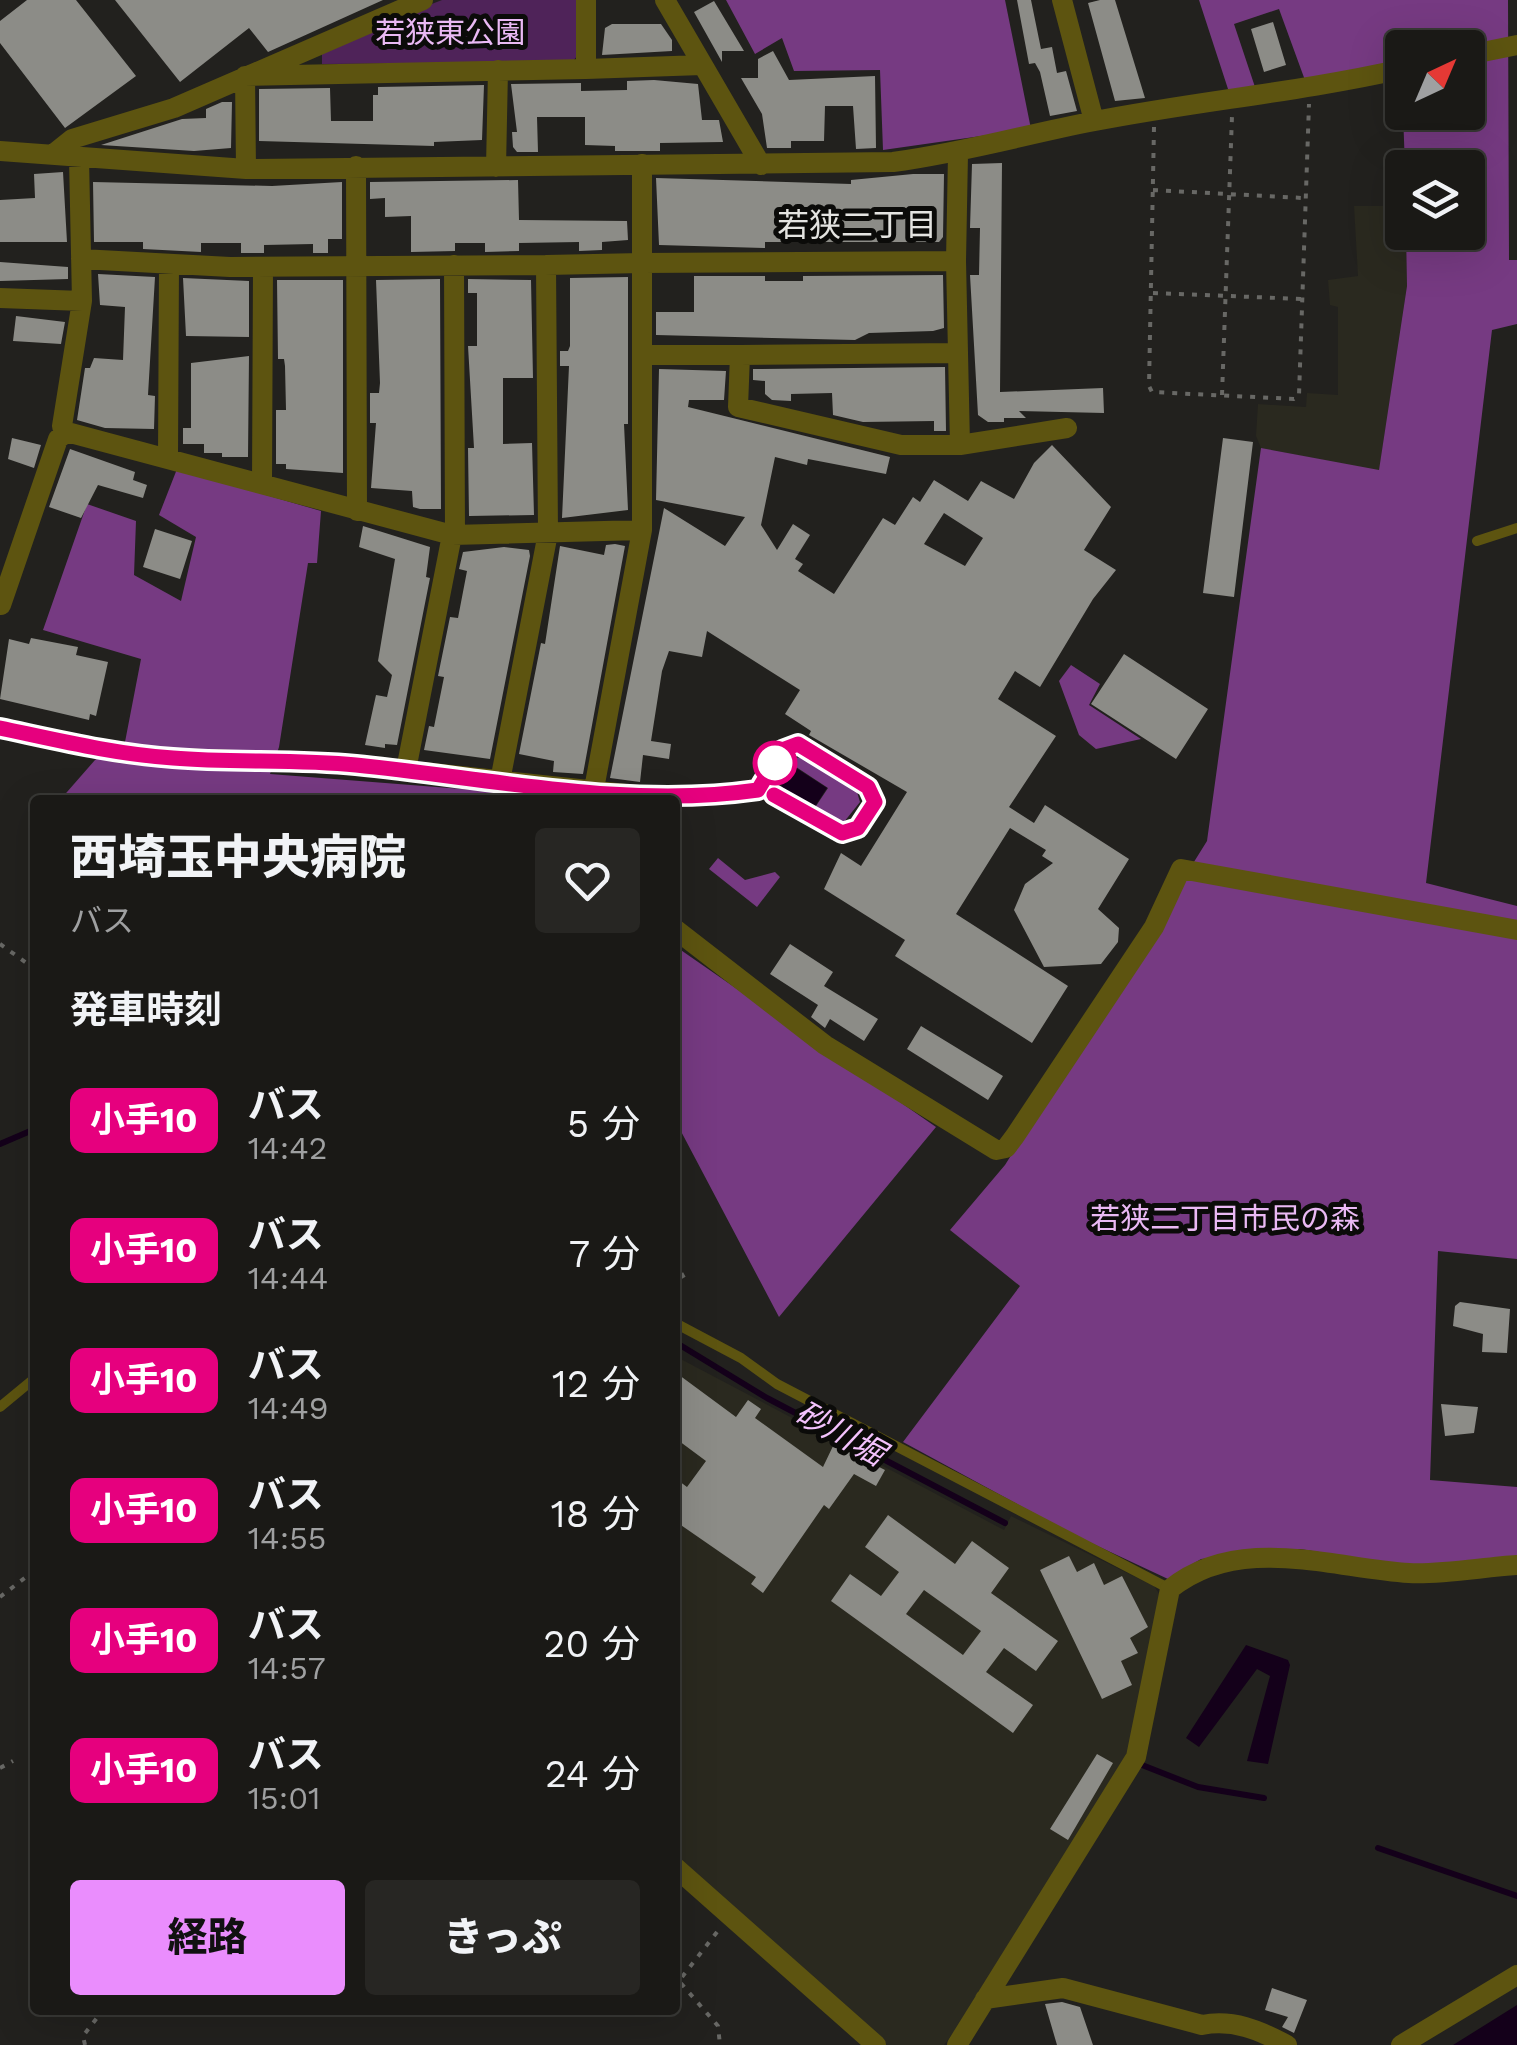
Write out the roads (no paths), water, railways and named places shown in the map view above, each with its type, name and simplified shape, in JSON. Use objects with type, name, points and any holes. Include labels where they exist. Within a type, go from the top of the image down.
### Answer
[{"type":"street","points":[[52,156],[72,139],[174,108],[424,0]]},
{"type":"street","points":[[586,0],[586,70]]},
{"type":"street","points":[[665,0],[761,165]]},
{"type":"street","points":[[1062,0],[1094,121]]},
{"type":"street","points":[[1485,51],[1517,44]]},
{"type":"street","points":[[244,76],[702,66]]},
{"type":"street","points":[[496,168],[498,70]]},
{"type":"street","points":[[0,151],[246,169],[894,162],[958,154],[1094,121],[1308,90],[1385,73]]},
{"type":"street","points":[[244,76],[246,169]]},
{"type":"street","points":[[958,154],[960,445]]},
{"type":"street","points":[[79,158],[82,302],[62,426],[67,432],[453,535],[642,530]]},
{"type":"street","points":[[594,789],[642,530],[642,164]]},
{"type":"street","points":[[356,166],[357,511]]},
{"type":"street","points":[[81,259],[264,266],[956,261]]},
{"type":"street","points":[[406,770],[453,535],[454,264]]},
{"type":"street","points":[[168,457],[169,265]]},
{"type":"street","points":[[500,781],[548,532],[546,265]]},
{"type":"street","points":[[262,483],[264,266]]},
{"type":"street","points":[[0,298],[82,302]]},
{"type":"street","points":[[643,355],[958,352]]},
{"type":"street","points":[[740,355],[738,407],[901,444],[960,445],[1067,428]]},
{"type":"street","points":[[1,604],[58,440],[67,432]]},
{"type":"street","points":[[0,728],[115,752],[406,770],[627,795]]},
{"type":"street","points":[[680,933],[825,1046],[996,1150],[1006,1148],[1015,1136],[1154,926],[1181,869],[1517,930]]},
{"type":"street","points":[[957,2045],[1136,1757],[1170,1589],[1205,1569],[1287,1556],[1412,1574],[1517,1566]]},
{"type":"street","points":[[680,1871],[876,2045]]},
{"type":"street","points":[[1401,2045],[1517,1975]]},
{"type":"street","points":[[985,1999],[1063,1988],[1202,2025],[1224,2021],[1287,2045]]},
{"type":"lane","points":[[1478,541],[1517,528]]},
{"type":"lane","points":[[680,797],[758,790],[842,833],[858,828],[875,802],[868,787],[798,744],[782,750],[758,790]]},
{"type":"lane","points":[[680,1325],[741,1358],[778,1384],[1170,1589]]},
{"type":"lane","points":[[0,1408],[30,1382]]},
{"type":"waterway","name":"砂川堀","points":[[0,1144],[30,1131]]},
{"type":"waterway","name":"砂川堀","points":[[680,1345],[767,1398],[1005,1523]]},
{"type":"waterway","name":"砂川堀","points":[[1142,1765],[1198,1787],[1264,1798]]},
{"type":"waterway","name":"砂川堀","points":[[1378,1848],[1517,1896]]},
{"type":"district","name":"若狭二丁目","points":[[857,225]]},
{"type":"park label","name":"若狭東公園","points":[[450,32]]},
{"type":"park label","name":"若狭二丁目市民の森","points":[[1225,1218]]}]
